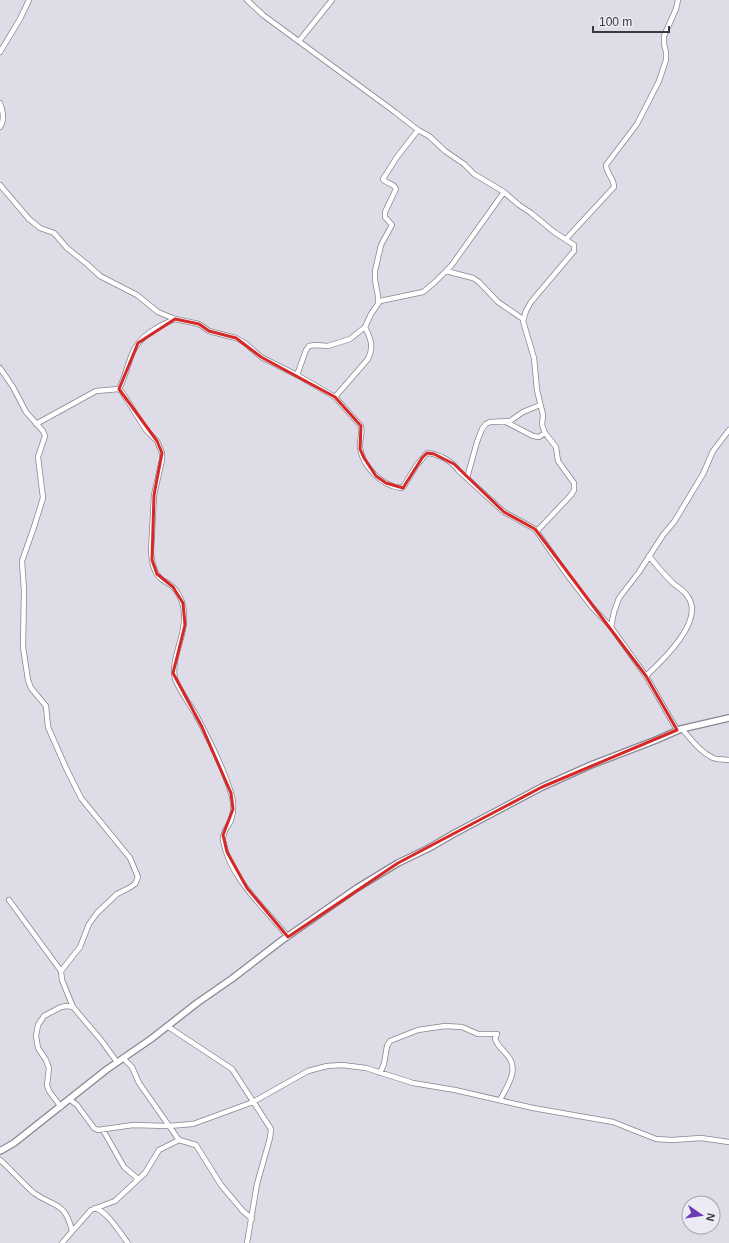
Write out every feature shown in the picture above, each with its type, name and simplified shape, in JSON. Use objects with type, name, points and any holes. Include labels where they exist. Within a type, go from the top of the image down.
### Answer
[{"type":"street","points":[[0,52],[20,19],[29,0]]},
{"type":"street","points":[[247,0],[263,15],[396,112],[418,130],[429,136],[474,174],[504,192],[518,205],[574,245],[574,251],[531,302],[523,319],[534,358],[540,405],[543,415],[542,425],[545,433],[555,444],[558,461],[574,482],[571,495],[537,531]]},
{"type":"street","points":[[299,41],[332,0]]},
{"type":"street","points":[[566,239],[614,187],[606,165],[637,124],[659,81],[667,56],[664,36],[676,9],[678,0]]},
{"type":"street","points":[[0,103],[3,119],[0,127]]},
{"type":"street","points":[[297,375],[306,350],[309,346],[328,346],[350,339],[365,327],[378,303],[375,271],[381,245],[392,225],[385,217],[385,212],[396,189],[383,179],[397,157],[418,130]]},
{"type":"street","points":[[0,185],[29,219],[40,228],[54,233],[67,248],[100,276],[129,290],[158,312],[175,319],[199,324],[209,331],[236,338],[245,343],[261,357],[297,375],[334,397],[362,429],[360,449],[369,467],[376,476],[386,483],[395,488],[401,488],[404,486],[426,454],[429,453],[451,461],[504,512],[528,524],[537,531],[555,559],[591,606],[611,627],[646,676],[680,730],[699,748],[713,758],[729,760]]},
{"type":"street","points":[[378,303],[383,300],[423,292],[436,282],[446,271],[504,192]]},
{"type":"street","points":[[446,271],[473,278],[479,282],[498,302],[523,319]]},
{"type":"street","points":[[119,389],[123,382],[132,354],[138,343],[164,323],[175,319]]},
{"type":"street","points":[[334,397],[370,355],[372,343],[365,327]]},
{"type":"street","points":[[0,368],[26,412],[43,431],[45,436],[38,457],[43,498],[22,560],[24,606],[22,636],[25,671],[32,688],[46,706],[48,728],[76,789],[87,806],[111,833],[130,858],[138,877],[135,884],[117,894],[97,912],[89,924],[80,947],[61,971]]},
{"type":"street","points":[[36,424],[96,391],[119,389]]},
{"type":"street","points":[[119,389],[146,430],[157,441],[162,453],[162,460],[154,495],[152,560],[157,574],[161,579],[173,587],[183,603],[185,625],[174,674],[178,685],[206,734],[231,793],[233,809],[231,821],[223,835],[227,852],[238,876],[262,908],[288,937]]},
{"type":"street","points":[[467,478],[477,442],[482,429],[486,424],[490,422],[506,422],[514,420],[523,412],[540,405]]},
{"type":"street","points":[[506,422],[533,436],[539,436],[545,433]]},
{"type":"street","points":[[611,627],[619,598],[681,512],[703,474],[713,451],[729,430]]},
{"type":"street","points":[[646,676],[670,653],[688,625],[692,613],[689,598],[674,584],[649,556]]},
{"type":"street","points":[[1,1149],[14,1143],[117,1062],[141,1046],[197,1002],[357,888],[398,863],[429,848],[542,787],[591,765],[680,730],[729,718]]},
{"type":"street","points":[[9,900],[61,971],[62,980],[73,1007],[101,1040],[117,1062]]},
{"type":"street","points":[[61,1107],[49,1091],[47,1085],[49,1068],[46,1060],[38,1048],[36,1036],[38,1025],[44,1016],[61,1007],[73,1007]]},
{"type":"street","points":[[167,1026],[232,1069],[271,1129],[257,1184],[247,1243]]},
{"type":"street","points":[[380,1073],[385,1061],[389,1043],[393,1039],[433,1027],[445,1026],[462,1027],[478,1034],[497,1034],[495,1039],[496,1041],[513,1065],[510,1080],[500,1100]]},
{"type":"street","points":[[123,1058],[132,1067],[139,1084],[179,1140],[196,1145],[212,1172],[228,1194],[252,1219]]},
{"type":"street","points":[[69,1099],[77,1105],[94,1128],[98,1130],[133,1124],[168,1126],[194,1124],[253,1102],[308,1071],[327,1066],[354,1066],[413,1083],[455,1090],[533,1108],[613,1122],[656,1139],[672,1140],[701,1138],[729,1142]]},
{"type":"street","points":[[249,1095],[260,1097]]},
{"type":"street","points":[[103,1130],[124,1167],[138,1178]]},
{"type":"street","points":[[62,1243],[86,1215],[95,1208],[115,1201],[145,1172],[159,1150],[179,1140]]},
{"type":"street","points":[[0,1160],[34,1192],[62,1209],[69,1218],[72,1231]]},
{"type":"street","points":[[95,1208],[100,1210],[115,1225],[128,1243]]},
{"type":"highlighted area","points":[[175,319],[199,324],[209,331],[236,338],[261,357],[335,397],[361,426],[360,449],[376,476],[386,483],[403,488],[422,458],[427,453],[434,454],[454,464],[504,512],[535,529],[646,676],[677,730],[542,787],[398,863],[288,937],[247,888],[227,852],[223,835],[233,809],[231,793],[202,727],[173,673],[185,625],[183,603],[173,587],[157,574],[152,560],[154,495],[162,453],[157,441],[119,389],[138,343]]}]
